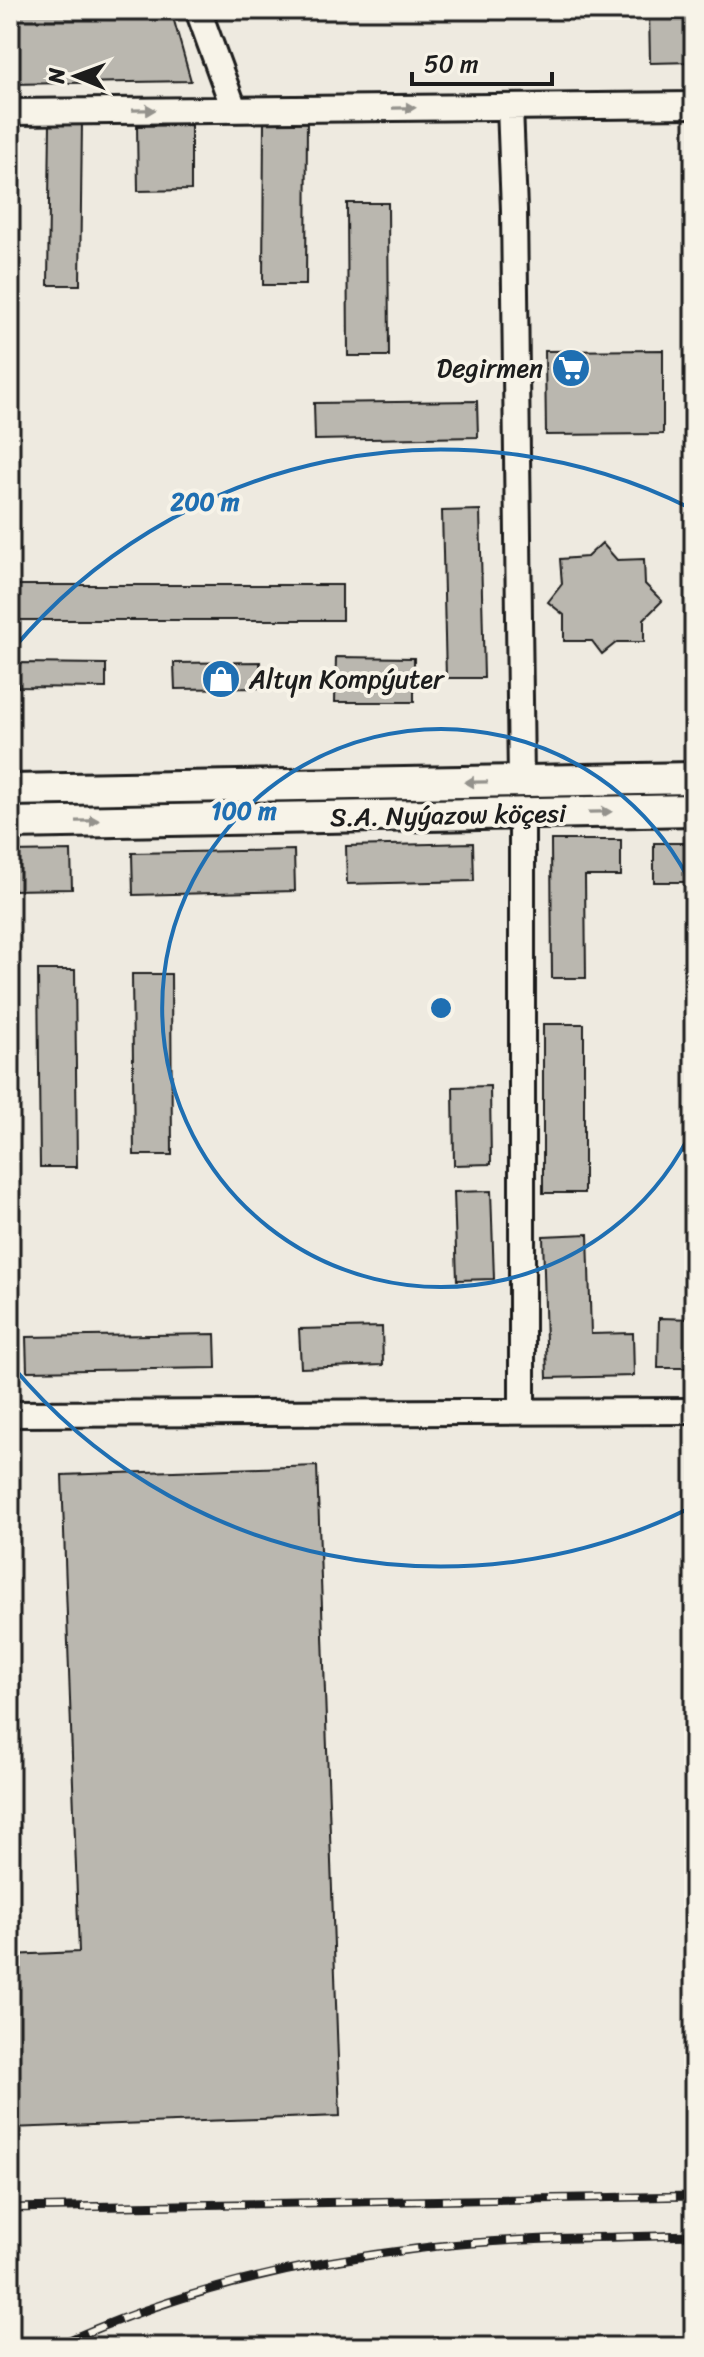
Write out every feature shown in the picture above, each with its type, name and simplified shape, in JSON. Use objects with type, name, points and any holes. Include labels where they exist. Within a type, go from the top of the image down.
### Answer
[{"type":"main road","name":"S.A. Nyýazow köçesi","points":[[10,790],[694,778]]},
{"type":"main road","name":"S.A. Nyýazow köçesi","points":[[10,823],[694,810]]},
{"type":"street","points":[[198,10],[234,109]]},
{"type":"street","points":[[10,112],[694,105]]},
{"type":"street","points":[[510,107],[521,781]]},
{"type":"street","points":[[522,813],[522,1411]]},
{"type":"street","points":[[10,1414],[694,1411]]},
{"type":"building","points":[[10,10],[171,10],[191,81],[10,84]]},
{"type":"building","points":[[649,10],[689,10],[689,22],[694,22],[694,62],[650,63]]},
{"type":"building","points":[[264,120],[307,120],[306,285],[263,285]]},
{"type":"building","points":[[50,122],[82,122],[80,285],[48,285]]},
{"type":"building","points":[[191,125],[191,190],[138,191],[137,126]]},
{"type":"building","points":[[347,203],[388,203],[389,356],[348,356]]},
{"type":"building","points":[[663,350],[663,434],[546,435],[545,351]]},
{"type":"building","points":[[477,401],[478,437],[315,440],[314,403]]},
{"type":"building","points":[[480,510],[484,678],[446,678],[442,511]]},
{"type":"building","points":[[602,543],[617,560],[644,559],[645,584],[662,601],[644,619],[644,642],[617,642],[602,654],[592,641],[564,641],[564,615],[548,602],[562,584],[560,559],[587,557]]},
{"type":"building","points":[[11,585],[342,585],[342,620],[11,620]]},
{"type":"building","points":[[336,657],[414,658],[414,702],[335,702]]},
{"type":"building","points":[[260,662],[261,688],[175,689],[174,663]]},
{"type":"building","points":[[18,663],[106,664],[106,688],[18,687]]},
{"type":"building","points":[[551,840],[621,840],[621,876],[585,876],[586,978],[552,978]]},
{"type":"building","points":[[473,843],[474,881],[347,884],[346,846]]},
{"type":"building","points":[[654,843],[694,843],[694,882],[654,882]]},
{"type":"building","points":[[294,850],[295,891],[133,895],[132,853]]},
{"type":"building","points":[[71,851],[72,889],[10,890],[10,852]]},
{"type":"building","points":[[38,970],[75,970],[77,1167],[40,1167]]},
{"type":"building","points":[[132,974],[171,974],[172,1155],[134,1155]]},
{"type":"building","points":[[543,1024],[584,1024],[584,1193],[543,1193]]},
{"type":"building","points":[[490,1086],[491,1164],[454,1165],[453,1087]]},
{"type":"building","points":[[491,1191],[494,1279],[457,1280],[454,1192]]},
{"type":"building","points":[[588,1234],[591,1334],[633,1333],[634,1376],[547,1378],[543,1236]]},
{"type":"building","points":[[659,1318],[694,1319],[694,1368],[658,1368]]},
{"type":"building","points":[[382,1327],[383,1365],[301,1368],[299,1329]]},
{"type":"building","points":[[215,1334],[216,1368],[27,1371],[26,1337]]},
{"type":"building","points":[[317,1466],[340,2116],[10,2128],[10,1955],[79,1952],[62,1475]]},
{"type":"railway","points":[[10,2208],[694,2196]]},
{"type":"railway","points":[[54,2347],[141,2311],[231,2284],[322,2263],[484,2242],[694,2235]]},
{"type":"place","name":"Degirmen","points":[[571,368]]},
{"type":"place","name":"Altyn Kompýuter","points":[[221,679]]}]
